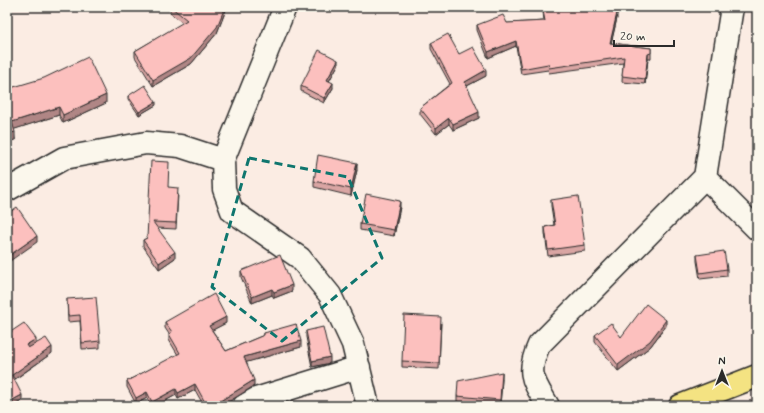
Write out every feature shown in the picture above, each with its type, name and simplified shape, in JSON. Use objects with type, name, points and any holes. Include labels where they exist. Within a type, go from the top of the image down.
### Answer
[{"type":"main road","points":[[680,406],[757,376]]},
{"type":"street","points":[[285,7],[223,160],[224,189],[232,211],[300,258],[325,289],[341,315],[353,344],[368,406]]},
{"type":"street","points":[[548,406],[533,379],[532,361],[539,345],[705,177],[732,7]]},
{"type":"street","points":[[7,190],[64,158],[146,143],[180,146],[223,160]]},
{"type":"street","points":[[705,177],[757,229]]},
{"type":"street","points":[[244,406],[256,399],[359,367]]},
{"type":"highlighted area","points":[[249,158],[348,177],[382,258],[282,341],[212,287]]},
{"type":"building","points":[[171,7],[225,7],[217,27],[191,58],[153,80],[135,51],[187,20]]},
{"type":"building","points":[[565,7],[594,7],[617,13],[610,43],[651,48],[651,53],[648,54],[645,79],[622,76],[624,57],[549,68],[548,64],[521,69],[516,41],[488,52],[477,25],[503,15],[507,23],[545,21],[543,11]]},
{"type":"building","points":[[448,34],[459,54],[473,47],[486,70],[465,82],[479,112],[453,124],[449,118],[436,128],[420,108],[452,83],[431,43]]},
{"type":"building","points":[[319,50],[338,60],[327,80],[333,83],[324,98],[301,86]]},
{"type":"building","points":[[88,57],[106,95],[63,115],[59,107],[12,122],[15,132],[7,134],[7,89],[44,78]]},
{"type":"building","points":[[145,85],[156,102],[139,112],[128,96]]},
{"type":"building","points":[[318,155],[357,163],[351,189],[314,181]]},
{"type":"building","points":[[151,161],[169,162],[168,187],[178,188],[176,223],[153,222],[175,252],[159,263],[143,240],[147,238]]},
{"type":"building","points":[[366,194],[400,201],[394,230],[360,224]]},
{"type":"building","points":[[578,196],[585,245],[548,250],[545,227],[555,225],[551,200]]},
{"type":"building","points":[[17,207],[37,236],[7,257],[7,214]]},
{"type":"building","points":[[724,251],[727,269],[700,273],[697,255]]},
{"type":"building","points":[[280,255],[292,285],[274,292],[272,289],[252,297],[241,271]]},
{"type":"building","points":[[214,294],[226,317],[209,326],[226,351],[264,335],[264,333],[296,324],[301,341],[244,357],[254,380],[212,406],[207,406],[195,384],[178,393],[176,389],[152,402],[147,392],[136,398],[127,381],[180,353],[169,334],[172,332],[165,322]]},
{"type":"building","points":[[96,297],[100,341],[82,343],[80,315],[68,316],[67,299]]},
{"type":"building","points":[[646,304],[666,320],[650,341],[618,365],[595,335],[611,323],[621,337]]},
{"type":"building","points":[[404,315],[441,317],[439,363],[402,361]]},
{"type":"building","points":[[24,323],[36,339],[26,345],[28,348],[46,338],[52,347],[12,375],[22,395],[7,403],[7,341],[12,337],[9,333]]},
{"type":"building","points":[[323,327],[330,357],[312,361],[306,331]]},
{"type":"building","points":[[502,372],[500,400],[457,396],[458,381]]}]
